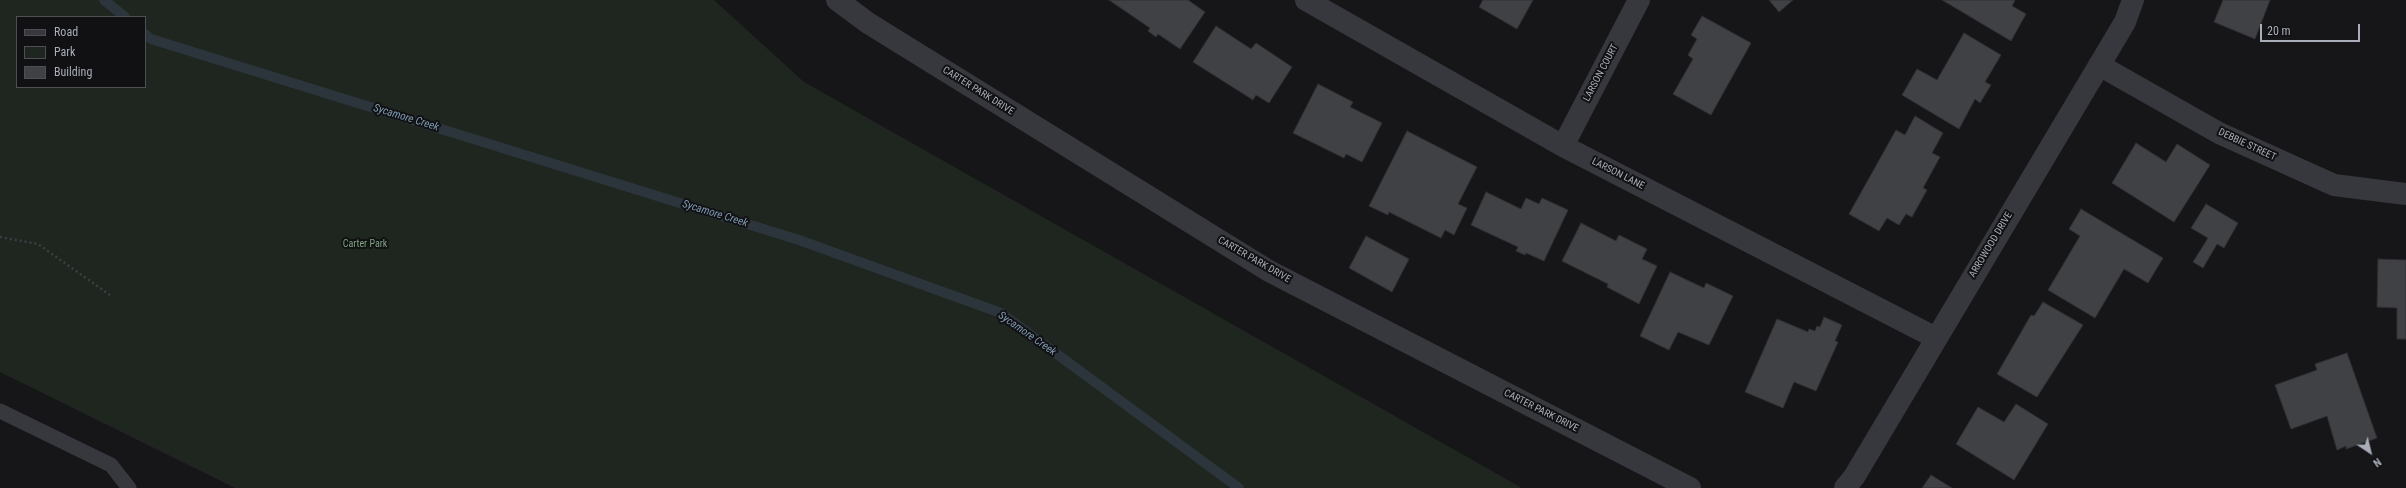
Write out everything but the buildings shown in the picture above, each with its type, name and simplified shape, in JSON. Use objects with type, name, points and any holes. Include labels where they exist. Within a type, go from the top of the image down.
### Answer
[{"type":"street","name":"CARTER PARK DRIVE","points":[[837,0],[868,23],[1269,271],[1690,488]]},
{"type":"street","name":"LARSON LANE","points":[[1306,0],[1563,146],[1936,338]]},
{"type":"street","name":"LARSON COURT","points":[[1563,146],[1639,0]]},
{"type":"street","name":"ARROWOOD DRIVE","points":[[1845,488],[1854,477],[2125,22],[2133,0]]},
{"type":"street","name":"DEBBIE STREET","points":[[2099,65],[2219,133],[2334,185],[2406,194]]},
{"type":"lane","points":[[0,411],[111,465],[129,488]]},
{"type":"path","points":[[0,237],[38,244],[110,295]]},
{"type":"green space","name":"Carter Park","points":[[0,0],[714,0],[804,82],[1522,488],[235,488],[0,372]]},
{"type":"waterway","name":"Sycamore Creek","points":[[104,0],[124,16]]},
{"type":"waterway","name":"Sycamore Creek","points":[[146,35],[151,39],[799,240],[1001,313],[1239,488]]}]
